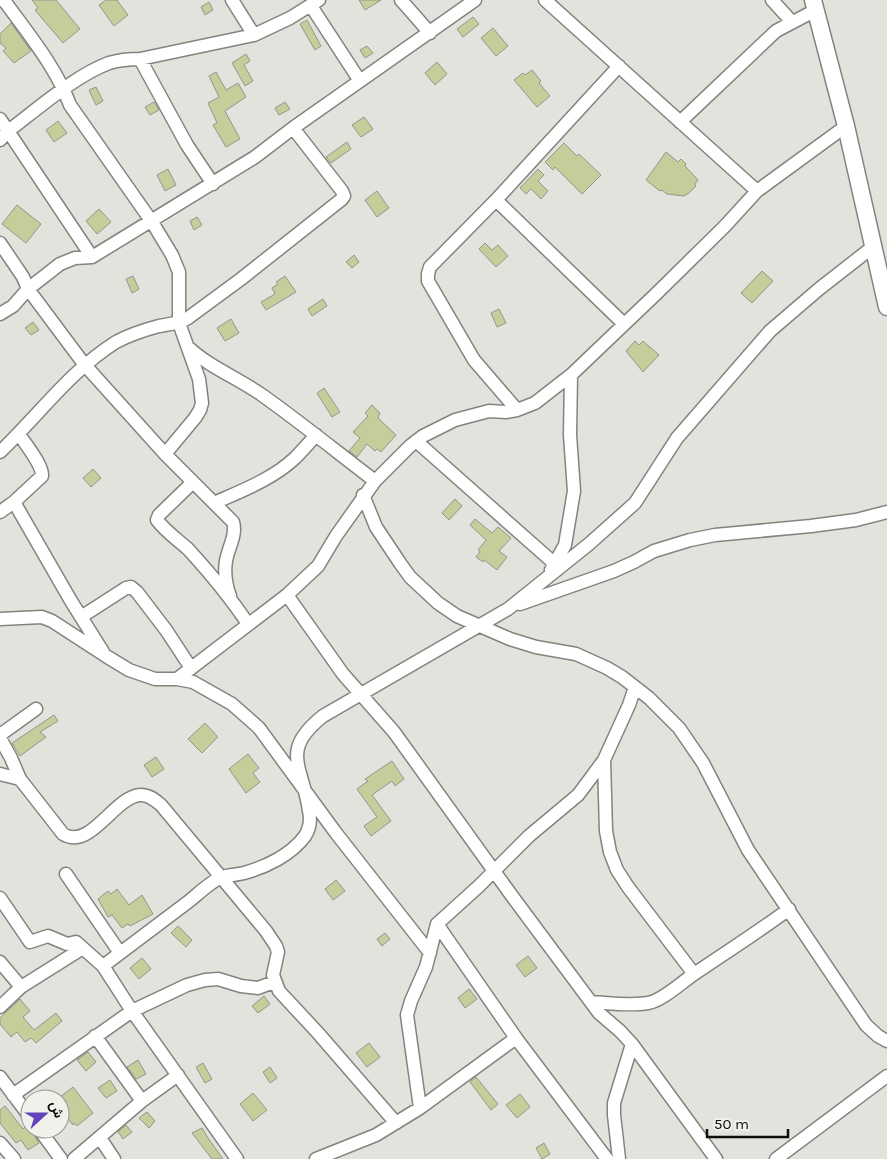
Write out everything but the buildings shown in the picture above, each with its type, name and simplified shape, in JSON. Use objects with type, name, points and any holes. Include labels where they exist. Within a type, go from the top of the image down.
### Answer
[{"type":"street","points":[[232,0],[254,35]]},
{"type":"street","points":[[401,0],[430,33]]},
{"type":"street","points":[[0,314],[13,306],[28,289],[60,264],[75,258],[92,258],[255,157],[293,128],[475,0]]},
{"type":"street","points":[[545,0],[757,191]]},
{"type":"street","points":[[772,0],[792,22]]},
{"type":"street","points":[[5,3],[38,48],[64,88],[70,104],[152,222],[172,255],[179,272],[180,323],[199,379],[202,403],[195,418],[164,454]]},
{"type":"street","points":[[4,136],[64,88],[110,63],[140,59],[254,35],[315,3],[360,81]]},
{"type":"street","points":[[680,122],[776,31],[815,5],[846,126],[887,307]]},
{"type":"street","points":[[140,59],[187,145],[213,184]]},
{"type":"street","points":[[516,410],[474,360],[428,281],[430,267],[496,200],[619,66]]},
{"type":"street","points":[[0,119],[4,136],[92,258]]},
{"type":"street","points":[[177,679],[287,595],[318,566],[364,495],[375,481],[416,441],[432,431],[463,417],[489,412],[506,412],[535,403],[571,375],[725,226],[757,191],[846,126]]},
{"type":"street","points":[[0,452],[84,364],[128,336],[159,326],[180,323],[241,279],[344,197],[342,191],[293,128]]},
{"type":"street","points":[[496,200],[624,324]]},
{"type":"street","points":[[0,243],[23,277],[28,289],[84,364],[164,454],[230,518],[235,528],[226,563],[225,576],[230,596]]},
{"type":"street","points":[[508,609],[589,544],[635,503],[677,438],[770,331],[818,289],[874,246]]},
{"type":"street","points":[[186,345],[200,358],[261,395],[375,481]]},
{"type":"street","points":[[548,576],[565,545],[574,492],[570,435],[571,375]]},
{"type":"street","points":[[0,512],[35,484],[43,473],[19,434]]},
{"type":"street","points":[[214,503],[247,488],[285,466],[295,459],[316,435]]},
{"type":"street","points":[[416,441],[555,564]]},
{"type":"street","points":[[192,483],[159,514],[157,520],[187,549],[230,596],[248,624]]},
{"type":"street","points":[[364,495],[376,526],[410,577],[438,603],[457,616],[510,639],[576,654],[606,668],[635,687],[679,728],[703,763],[748,850],[866,1025],[887,1041]]},
{"type":"street","points":[[14,502],[106,656]]},
{"type":"street","points":[[102,966],[221,878],[260,867],[287,853],[297,845],[306,834],[310,824],[307,794],[296,753],[301,738],[323,716],[478,625],[508,609],[614,571],[654,550],[690,540],[724,534],[856,520],[887,512]]},
{"type":"street","points":[[81,617],[126,588],[131,587],[166,630],[191,668]]},
{"type":"street","points":[[287,595],[343,674],[394,732],[603,1018],[620,1031],[632,1044],[716,1159]]},
{"type":"street","points":[[0,619],[42,617],[52,620],[129,670],[155,678],[193,682],[232,704],[259,728],[336,833],[430,952]]},
{"type":"street","points":[[420,1108],[407,1014],[410,1001],[422,979],[437,924],[479,886],[529,836],[578,795],[604,760],[630,706],[635,687]]},
{"type":"street","points":[[36,709],[0,737],[20,778],[63,834],[69,838],[85,835],[130,798],[141,794],[155,800],[164,808],[266,931],[276,946],[278,952],[274,968],[274,982],[279,991],[396,1123]]},
{"type":"street","points":[[604,760],[606,831],[610,852],[617,870],[694,974]]},
{"type":"street","points":[[0,774],[20,778]]},
{"type":"street","points":[[66,874],[120,953]]},
{"type":"street","points":[[0,898],[30,942],[48,936],[67,944],[76,942],[102,966],[237,1159]]},
{"type":"street","points":[[591,1002],[648,1003],[662,997],[789,909]]},
{"type":"street","points":[[437,924],[516,1038],[607,1159]]},
{"type":"street","points":[[0,1006],[21,987],[83,948]]},
{"type":"street","points":[[0,962],[21,987]]},
{"type":"street","points":[[13,1095],[132,1011],[187,985],[218,979],[241,986],[258,988],[274,982]]},
{"type":"street","points":[[95,1036],[142,1101]]},
{"type":"street","points":[[316,1159],[376,1135],[396,1123],[420,1108],[516,1038]]},
{"type":"street","points":[[619,1159],[614,1104],[632,1044]]},
{"type":"street","points":[[74,1159],[142,1101],[178,1075]]},
{"type":"street","points":[[776,1159],[887,1076]]},
{"type":"street","points":[[0,1077],[20,1104]]},
{"type":"street","points":[[100,1138],[114,1159]]},
{"type":"street","points":[[46,1139],[61,1159]]},
{"type":"street","points":[[0,1143],[14,1159]]}]
